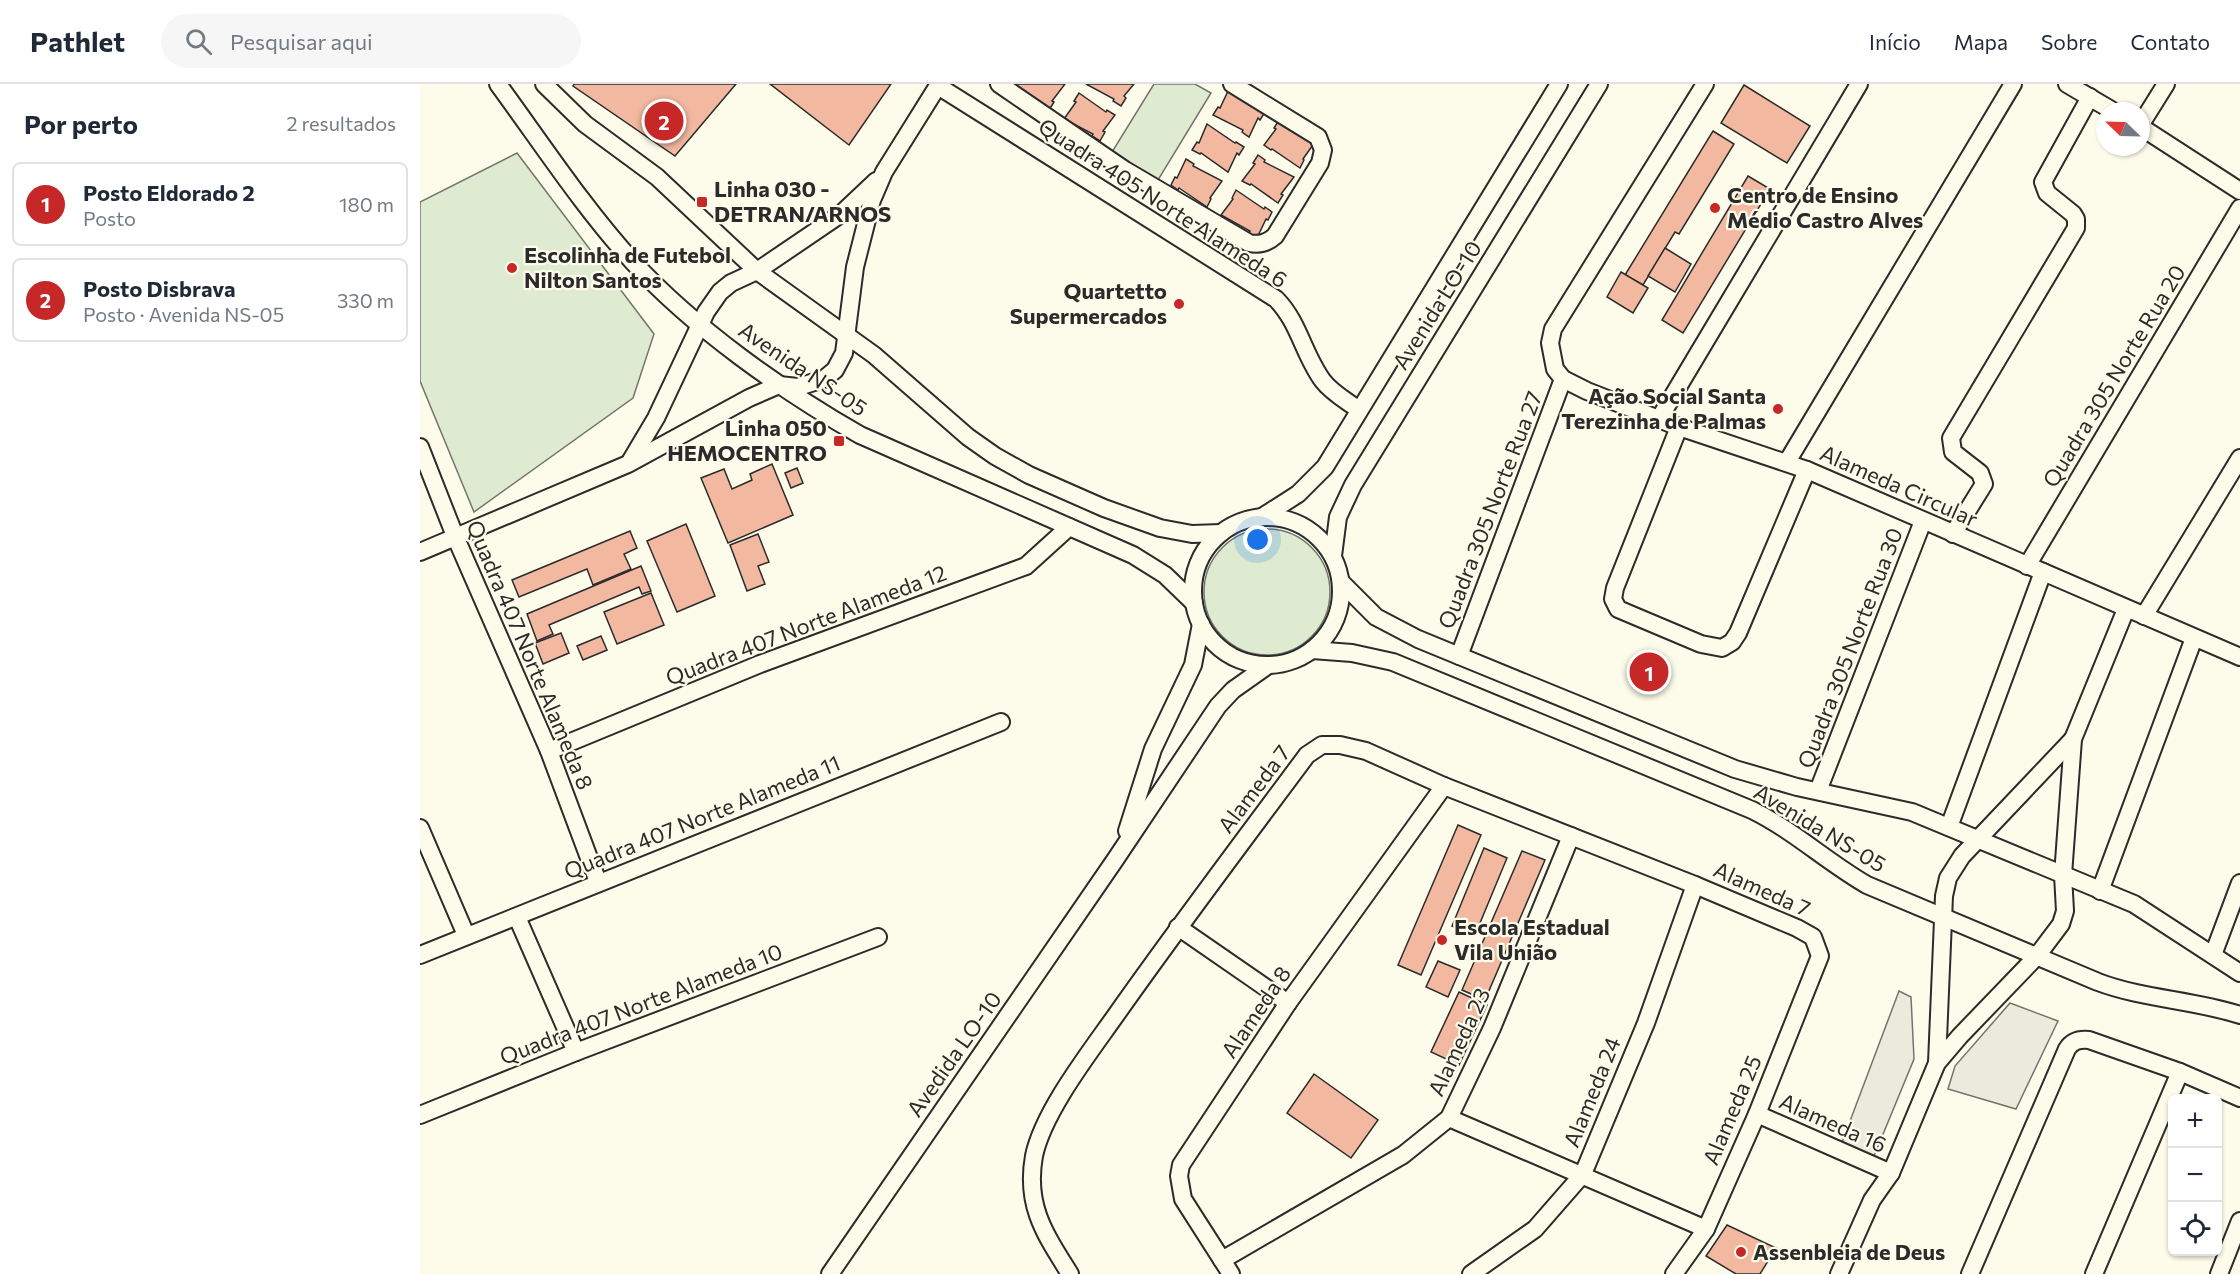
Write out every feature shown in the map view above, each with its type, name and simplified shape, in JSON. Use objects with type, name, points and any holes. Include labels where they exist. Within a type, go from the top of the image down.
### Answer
[{"type":"street","name":"Avenida NS-05","points":[[498,84],[617,243],[653,282],[700,324],[779,385],[860,435],[1144,561],[1175,583],[1194,603]]},
{"type":"street","name":"Avenida NS-05","points":[[544,84],[585,124],[657,177],[757,271],[874,356],[968,437],[995,456],[1020,471],[1104,508],[1160,528],[1192,534],[1221,533]]},
{"type":"street","points":[[999,84],[1125,170],[1250,243],[1259,244],[1268,242],[1275,236],[1320,163],[1323,150],[1318,137],[1232,84]]},
{"type":"street","name":"Avenida LO-10","points":[[1262,517],[1290,501],[1325,467],[1559,84]]},
{"type":"street","name":"Avenida LO-10","points":[[1333,556],[1338,517],[1353,485],[1599,84]]},
{"type":"street","points":[[1563,380],[1555,369],[1551,353],[1550,343],[1553,329],[1705,84]]},
{"type":"street","points":[[1659,419],[1859,84]]},
{"type":"street","points":[[1787,462],[2013,84]]},
{"type":"street","points":[[2067,84],[2098,102]]},
{"type":"street","points":[[2150,110],[2166,84]]},
{"type":"street","points":[[420,552],[628,464],[730,407],[779,385],[798,387],[818,382],[830,375],[839,364],[847,337],[855,267],[870,208],[884,172],[939,85]]},
{"type":"street","name":"Quadra 405 Norte Alameda 6","points":[[939,85],[1276,299],[1289,317],[1321,379],[1333,392],[1359,410]]},
{"type":"street","points":[[1953,534],[1984,484],[1980,473],[1953,452],[1951,438],[2076,228],[2076,219],[2073,214],[2047,193],[2043,182],[2090,97]]},
{"type":"street","points":[[2150,131],[2240,191]]},
{"type":"street","points":[[1111,194],[1125,170]]},
{"type":"street","points":[[628,464],[653,425],[700,324],[720,292],[731,283],[757,271],[852,205],[884,172]]},
{"type":"street","name":"Quadra 305 Norte Rua 20","points":[[2027,566],[2235,227],[2240,208]]},
{"type":"street","name":"Alameda Circular","points":[[1563,380],[1679,427],[1807,470],[2240,657]]},
{"type":"street","name":"Quadra 305 Norte Rua 27","points":[[1459,656],[1563,380]]},
{"type":"street","points":[[1679,427],[1613,598],[1618,609],[1701,644],[1722,648],[1732,642],[1738,633],[1807,470]]},
{"type":"street","name":"Quadra 407 Norte Alameda 8","points":[[420,447],[455,536],[549,751],[598,882]]},
{"type":"street","points":[[2144,616],[2240,458]]},
{"type":"street","name":"Avenida NS-05","points":[[1262,517],[1285,519],[1307,528],[1319,537],[1333,556],[1341,582],[1341,598],[1337,616],[1325,637],[1312,650],[1291,662],[1268,666],[1243,662],[1228,655],[1215,644],[1201,624],[1194,603],[1194,581],[1200,561],[1211,543],[1221,533],[1240,522],[1262,517]]},
{"type":"street","name":"Quadra 305 Norte Rua 30","points":[[1818,791],[1923,521]]},
{"type":"street","name":"Quadra 407 Norte Alameda 12","points":[[549,751],[760,664],[1026,566],[1069,527]]},
{"type":"street","points":[[1948,827],[2043,572]]},
{"type":"street","name":"Avenida NS-05","points":[[1341,582],[1367,610],[1411,636],[1726,766],[1781,783],[1895,807],[1948,827],[2145,910],[2240,973]]},
{"type":"street","points":[[1839,1274],[1872,1200],[1891,1173],[1937,1063],[1955,1041],[2037,956],[2054,936],[2062,921],[2065,911],[2062,875],[2073,739],[2126,609]]},
{"type":"street","name":"Avedida LO-10","points":[[1115,860],[1129,827],[1156,742],[1187,682],[1193,665],[1201,624]]},
{"type":"street","points":[[2100,891],[2194,638]]},
{"type":"street","name":"Avenida NS-05","points":[[1312,650],[1352,653],[1393,662],[1752,810],[1780,826],[1842,871],[1867,885],[2113,987],[2240,1015]]},
{"type":"street","name":"Avedida LO-10","points":[[830,1274],[1115,860],[1221,701],[1239,685],[1268,666]]},
{"type":"street","name":"Quadra 407 Norte Alameda 11","points":[[420,955],[1001,722]]},
{"type":"street","points":[[1937,1063],[1944,896],[1948,878],[1954,866],[1977,839],[2073,739]]},
{"type":"street","name":"Alameda 7","points":[[1070,1274],[1042,1229],[1033,1202],[1034,1155],[1045,1123],[1080,1066],[1178,927],[1307,755],[1322,745],[1340,745],[1366,751],[1444,786],[1695,885],[1806,933],[1813,937],[1820,956]]},
{"type":"street","name":"Alameda 8","points":[[1227,1267],[1183,1199],[1179,1176],[1181,1165],[1288,1003],[1444,786]]},
{"type":"street","points":[[420,828],[466,935]]},
{"type":"street","name":"Alameda 23","points":[[1227,1267],[1403,1155],[1449,1118],[1492,1028],[1571,836]]},
{"type":"street","points":[[2213,955],[2240,883]]},
{"type":"street","name":"Alameda 24","points":[[1471,1274],[1535,1229],[1583,1174],[1646,1023],[1695,885]]},
{"type":"street","points":[[518,917],[576,1052]]},
{"type":"street","points":[[1178,927],[1288,1003]]},
{"type":"street","name":"Quadra 407 Norte Alameda 10","points":[[420,1115],[576,1052],[878,937]]},
{"type":"street","name":"Alameda 25","points":[[1674,1274],[1706,1229],[1757,1114],[1820,956]]},
{"type":"street","points":[[1970,1274],[2069,1045],[2077,1040],[2089,1040],[2180,1072],[2240,1098]]},
{"type":"street","points":[[2094,1274],[2180,1072]]},
{"type":"street","name":"Alameda 16","points":[[1757,1114],[1891,1173]]},
{"type":"street","points":[[1449,1118],[1706,1229]]},
{"type":"street","points":[[2219,1274],[2240,1221]]},
{"type":"green space","points":[[1154,84],[1195,84],[1211,93],[1158,180],[1112,152]]},
{"type":"green space","name":"Escolinha de Futebol Nilton Santos","points":[[517,153],[654,334],[633,398],[474,512],[420,381],[420,202]]},
{"type":"green space","points":[[1267,529],[1291,534],[1311,548],[1325,568],[1330,592],[1325,616],[1311,636],[1291,650],[1267,655],[1243,650],[1223,636],[1209,616],[1204,592],[1209,568],[1223,548],[1243,534]]},
{"type":"shaded area","points":[[1899,991],[1911,997],[1914,1059],[1874,1156],[1841,1145]]},
{"type":"shaded area","points":[[2010,1003],[2058,1021],[2016,1109],[1948,1089],[1955,1066]]},
{"type":"building","points":[[574,84],[736,84],[675,156],[573,86]]},
{"type":"building","points":[[770,84],[891,84],[849,145]]},
{"type":"building","points":[[1015,84],[1065,84],[1052,101],[1054,102],[1049,110],[1022,91],[1013,88]]},
{"type":"building","points":[[1086,84],[1134,84],[1124,96],[1126,98],[1121,106],[1113,101],[1114,99]]},
{"type":"building","points":[[1744,85],[1810,126],[1787,163],[1721,123]]},
{"type":"building","points":[[1229,89],[1265,112],[1260,120],[1258,118],[1249,137],[1242,132],[1243,130],[1213,115],[1218,107],[1220,108]]},
{"type":"building","points":[[1079,93],[1106,112],[1107,110],[1115,115],[1103,131],[1105,132],[1100,141],[1092,136],[1093,134],[1064,119],[1076,102],[1074,101]]},
{"type":"building","points":[[1279,120],[1315,142],[1303,159],[1300,168],[1264,145],[1276,129],[1274,128]]},
{"type":"building","points":[[1207,124],[1244,147],[1239,155],[1237,153],[1228,172],[1201,153],[1192,150],[1197,142],[1199,143]]},
{"type":"building","points":[[1713,131],[1734,144],[1679,234],[1675,232],[1643,285],[1625,275]]},
{"type":"building","points":[[1258,155],[1265,160],[1264,162],[1294,177],[1281,194],[1283,195],[1278,203],[1251,184],[1242,181],[1255,164],[1253,163]]},
{"type":"building","points":[[1186,159],[1194,164],[1193,166],[1222,181],[1210,198],[1207,207],[1171,185]]},
{"type":"building","points":[[1748,176],[1770,189],[1683,333],[1662,320]]},
{"type":"building","points":[[1236,190],[1272,212],[1257,238],[1249,233],[1250,231],[1221,215],[1233,199]]},
{"type":"building","points":[[1665,248],[1691,264],[1675,292],[1648,276]]},
{"type":"building","points":[[1621,272],[1648,288],[1633,313],[1607,297]]},
{"type":"building","points":[[772,464],[793,515],[728,543],[701,478],[724,469],[732,489],[752,480],[750,474]]},
{"type":"building","points":[[797,468],[803,483],[791,488],[785,473]]},
{"type":"building","points":[[686,524],[715,596],[677,612],[647,541]]},
{"type":"building","points":[[630,531],[637,548],[624,554],[631,569],[593,585],[587,569],[519,597],[512,580]]},
{"type":"building","points":[[758,534],[769,562],[758,566],[765,584],[747,591],[730,545]]},
{"type":"building","points":[[641,566],[651,591],[642,594],[639,587],[549,625],[553,634],[537,641],[527,614]]},
{"type":"building","points":[[651,593],[664,625],[617,644],[604,612]]},
{"type":"building","points":[[561,633],[569,653],[543,664],[535,643]]},
{"type":"building","points":[[601,636],[607,650],[583,660],[577,646]]},
{"type":"building","points":[[1458,825],[1481,835],[1421,975],[1398,965]]},
{"type":"building","points":[[1484,848],[1507,858],[1475,935],[1452,926]]},
{"type":"building","points":[[1522,851],[1545,860],[1485,1000],[1462,990]]},
{"type":"building","points":[[1438,961],[1460,970],[1448,997],[1426,987]]},
{"type":"building","points":[[1459,992],[1487,1005],[1459,1065],[1431,1052]]},
{"type":"building","points":[[1314,1074],[1378,1120],[1351,1158],[1287,1113]]},
{"type":"building","name":"Assenbleia de Deus","points":[[1727,1225],[1776,1248],[1760,1274],[1736,1274],[1706,1256]]},
{"type":"place","name":"Posto Disbrava","points":[[664,121]]},
{"type":"place","name":"Linha 030 - DETRAN/ARNOS","points":[[702,202]]},
{"type":"place","name":"Centro de Ensino Médio Castro Alves","points":[[1715,208]]},
{"type":"place","name":"Escolinha de Futebol Nilton Santos","points":[[512,268]]},
{"type":"place","name":"Quartetto Supermercados","points":[[1179,304]]},
{"type":"place","name":"Ação Social Santa Terezinha de Palmas","points":[[1778,409]]},
{"type":"place","name":"Linha 050 HEMOCENTRO","points":[[839,441]]},
{"type":"place","name":"Posto Eldorado 2","points":[[1649,672]]},
{"type":"place","name":"Escola Estadual Vila União","points":[[1442,940]]},
{"type":"place","name":"Assenbleia de Deus","points":[[1741,1252]]}]
